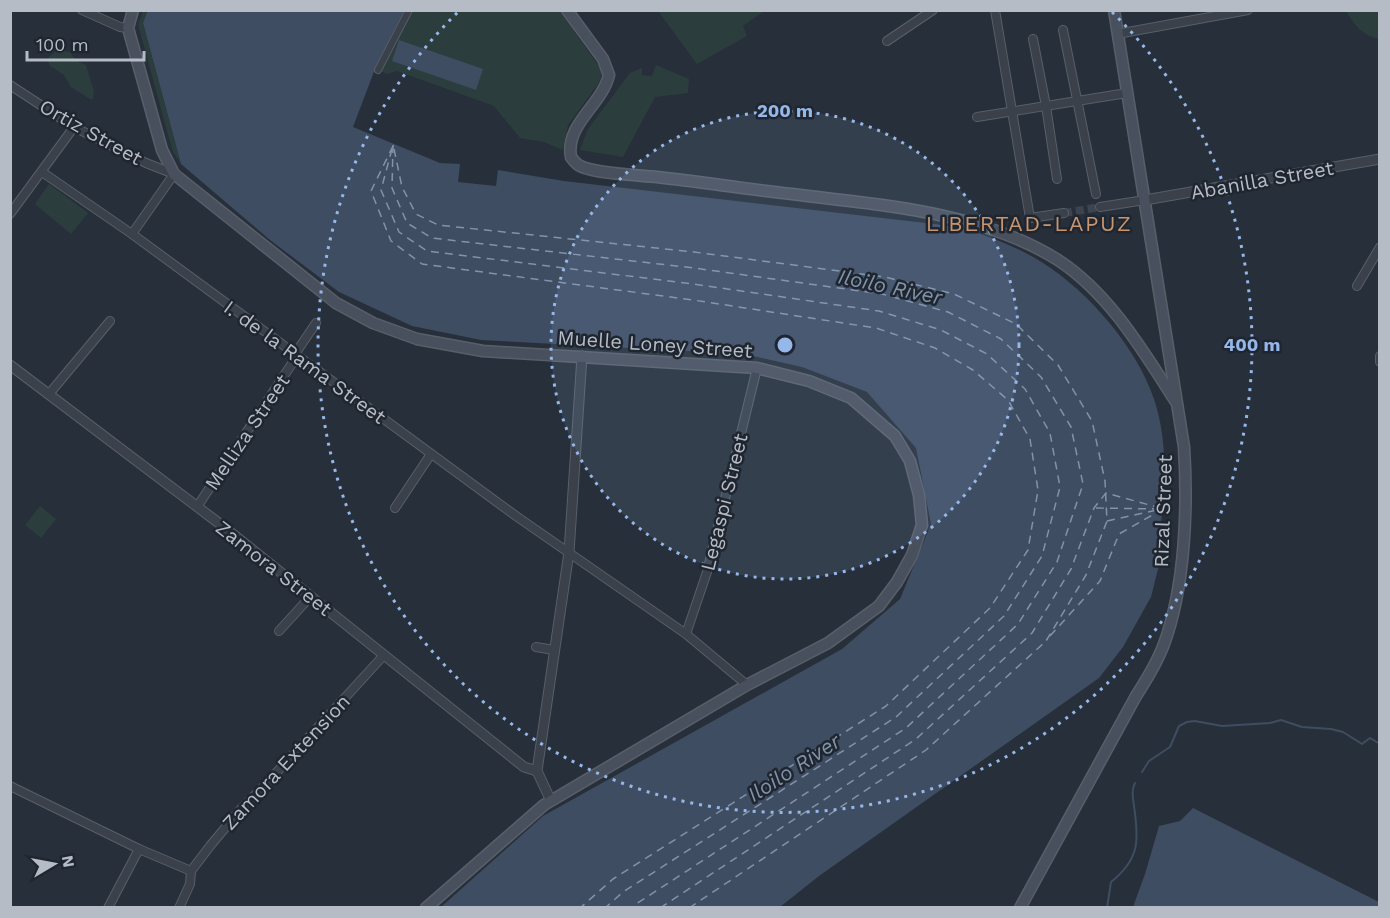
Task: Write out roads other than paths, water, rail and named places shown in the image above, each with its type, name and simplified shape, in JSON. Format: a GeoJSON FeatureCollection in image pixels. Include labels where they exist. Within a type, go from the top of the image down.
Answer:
{"type":"FeatureCollection","features":[{"type":"Feature","properties":{"kind":"main road"},"geometry":{"type":"LineString","coordinates":[[128,28],[133,10]]}},
{"type":"Feature","properties":{"kind":"main road"},"geometry":{"type":"LineString","coordinates":[[567,10],[603,59],[609,75],[604,90],[571,138],[571,157],[579,166],[600,171],[874,204],[960,220],[995,231],[1057,260],[1088,282],[1111,308],[1178,405]]}},
{"type":"Feature","properties":{"kind":"main road","name":"Rizal Street"},"geometry":{"type":"LineString","coordinates":[[1020,908],[1136,696],[1155,666],[1171,621],[1179,577],[1186,478],[1178,405],[1114,10]]}},
{"type":"Feature","properties":{"kind":"main road","name":"Muelle Loney Street"},"geometry":{"type":"LineString","coordinates":[[128,28],[162,150],[174,174],[336,303],[373,323],[417,339],[483,351],[757,368],[809,381],[851,398],[895,436],[910,462],[919,495],[922,525],[912,555],[897,582],[879,606],[828,643],[747,685],[551,801],[426,908]]}},
{"type":"Feature","properties":{"kind":"street"},"geometry":{"type":"LineString","coordinates":[[82,10],[120,27],[128,28]]}},
{"type":"Feature","properties":{"kind":"street"},"geometry":{"type":"LineString","coordinates":[[378,70],[409,10]]}},
{"type":"Feature","properties":{"kind":"street"},"geometry":{"type":"LineString","coordinates":[[887,41],[933,10]]}},
{"type":"Feature","properties":{"kind":"street"},"geometry":{"type":"LineString","coordinates":[[995,10],[1030,218],[1064,213]]}},
{"type":"Feature","properties":{"kind":"street"},"geometry":{"type":"LineString","coordinates":[[1118,34],[1248,10]]}},
{"type":"Feature","properties":{"kind":"street"},"geometry":{"type":"LineString","coordinates":[[1063,30],[1096,194]]}},
{"type":"Feature","properties":{"kind":"street"},"geometry":{"type":"LineString","coordinates":[[1032,39],[1046,106],[1057,179]]}},
{"type":"Feature","properties":{"kind":"street","name":"Ortiz Street"},"geometry":{"type":"LineString","coordinates":[[10,85],[74,127],[146,164],[174,174]]}},
{"type":"Feature","properties":{"kind":"street"},"geometry":{"type":"LineString","coordinates":[[978,117],[1127,93]]}},
{"type":"Feature","properties":{"kind":"street"},"geometry":{"type":"LineString","coordinates":[[10,214],[74,127]]}},
{"type":"Feature","properties":{"kind":"street","name":"Abanilla Street"},"geometry":{"type":"LineString","coordinates":[[1145,200],[1380,159]]}},
{"type":"Feature","properties":{"kind":"street","name":"I. de la Rama Street"},"geometry":{"type":"LineString","coordinates":[[42,172],[132,234],[568,552]]}},
{"type":"Feature","properties":{"kind":"street"},"geometry":{"type":"LineString","coordinates":[[132,234],[174,174]]}},
{"type":"Feature","properties":{"kind":"street"},"geometry":{"type":"LineString","coordinates":[[1100,207],[1145,200]]}},
{"type":"Feature","properties":{"kind":"street"},"geometry":{"type":"LineString","coordinates":[[1357,286],[1380,247]]}},
{"type":"Feature","properties":{"kind":"street"},"geometry":{"type":"LineString","coordinates":[[49,394],[110,321]]}},
{"type":"Feature","properties":{"kind":"street","name":"Melliza Street"},"geometry":{"type":"LineString","coordinates":[[197,507],[316,323]]}},
{"type":"Feature","properties":{"kind":"street"},"geometry":{"type":"LineString","coordinates":[[551,801],[537,771],[568,552],[582,356]]}},
{"type":"Feature","properties":{"kind":"street"},"geometry":{"type":"LineString","coordinates":[[1380,356],[1380,362]]}},
{"type":"Feature","properties":{"kind":"street","name":"Zamora Street"},"geometry":{"type":"LineString","coordinates":[[10,365],[197,507],[524,767],[537,771]]}},
{"type":"Feature","properties":{"kind":"street","name":"Legaspi Street"},"geometry":{"type":"LineString","coordinates":[[686,634],[707,572],[757,368]]}},
{"type":"Feature","properties":{"kind":"street"},"geometry":{"type":"LineString","coordinates":[[395,508],[431,454]]}},
{"type":"Feature","properties":{"kind":"street"},"geometry":{"type":"LineString","coordinates":[[568,552],[686,634],[747,685]]}},
{"type":"Feature","properties":{"kind":"street"},"geometry":{"type":"LineString","coordinates":[[279,631],[310,597]]}},
{"type":"Feature","properties":{"kind":"street"},"geometry":{"type":"LineString","coordinates":[[536,647],[554,650]]}},
{"type":"Feature","properties":{"kind":"street","name":"Zamora Extension"},"geometry":{"type":"LineString","coordinates":[[191,871],[240,810],[384,654]]}},
{"type":"Feature","properties":{"kind":"street"},"geometry":{"type":"LineString","coordinates":[[10,786],[139,849],[191,871],[189,884],[179,908]]}},
{"type":"Feature","properties":{"kind":"street"},"geometry":{"type":"LineString","coordinates":[[108,908],[139,849]]}},
{"type":"Feature","properties":{"kind":"water","name":"Iloilo River"},"geometry":{"type":"Polygon","coordinates":[[[148,10],[404,11],[375,69],[353,127],[440,163],[460,164],[458,182],[496,186],[498,170],[564,181],[960,227],[1003,242],[1043,263],[1094,305],[1124,341],[1146,380],[1159,417],[1164,455],[1164,493],[1157,549],[1162,553],[1151,597],[1123,647],[1099,678],[819,876],[780,907],[441,907],[543,816],[842,649],[900,599],[931,524],[916,448],[867,392],[802,367],[744,354],[481,340],[412,326],[339,292],[270,240],[181,164],[143,23],[148,10]]]}},
{"type":"Feature","properties":{"kind":"water"},"geometry":{"type":"Polygon","coordinates":[[[399,40],[483,69],[476,90],[392,61],[399,40]]]}},
{"type":"Feature","properties":{"kind":"water"},"geometry":{"type":"Polygon","coordinates":[[[1193,808],[1379,902],[1379,907],[1133,907],[1159,826],[1180,821],[1193,808]]]}},
{"type":"Feature","properties":{"kind":"waterway"},"geometry":{"type":"LineString","coordinates":[[1142,772],[1149,761],[1170,747],[1179,726],[1195,721],[1222,726],[1270,723],[1281,720],[1302,727],[1343,732],[1362,744],[1370,738],[1380,744]]}},
{"type":"Feature","properties":{"kind":"waterway"},"geometry":{"type":"LineString","coordinates":[[1107,908],[1111,882],[1128,865],[1135,848],[1137,839],[1133,795],[1135,783]]}},
{"type":"Feature","properties":{"kind":"tunnel"},"geometry":{"type":"LineString","coordinates":[[1064,213],[1100,207]]}},
{"type":"Feature","properties":{"kind":"district","name":"LIBERTAD-LAPUZ"},"geometry":{"type":"Point","coordinates":[1029,223]}}]}
